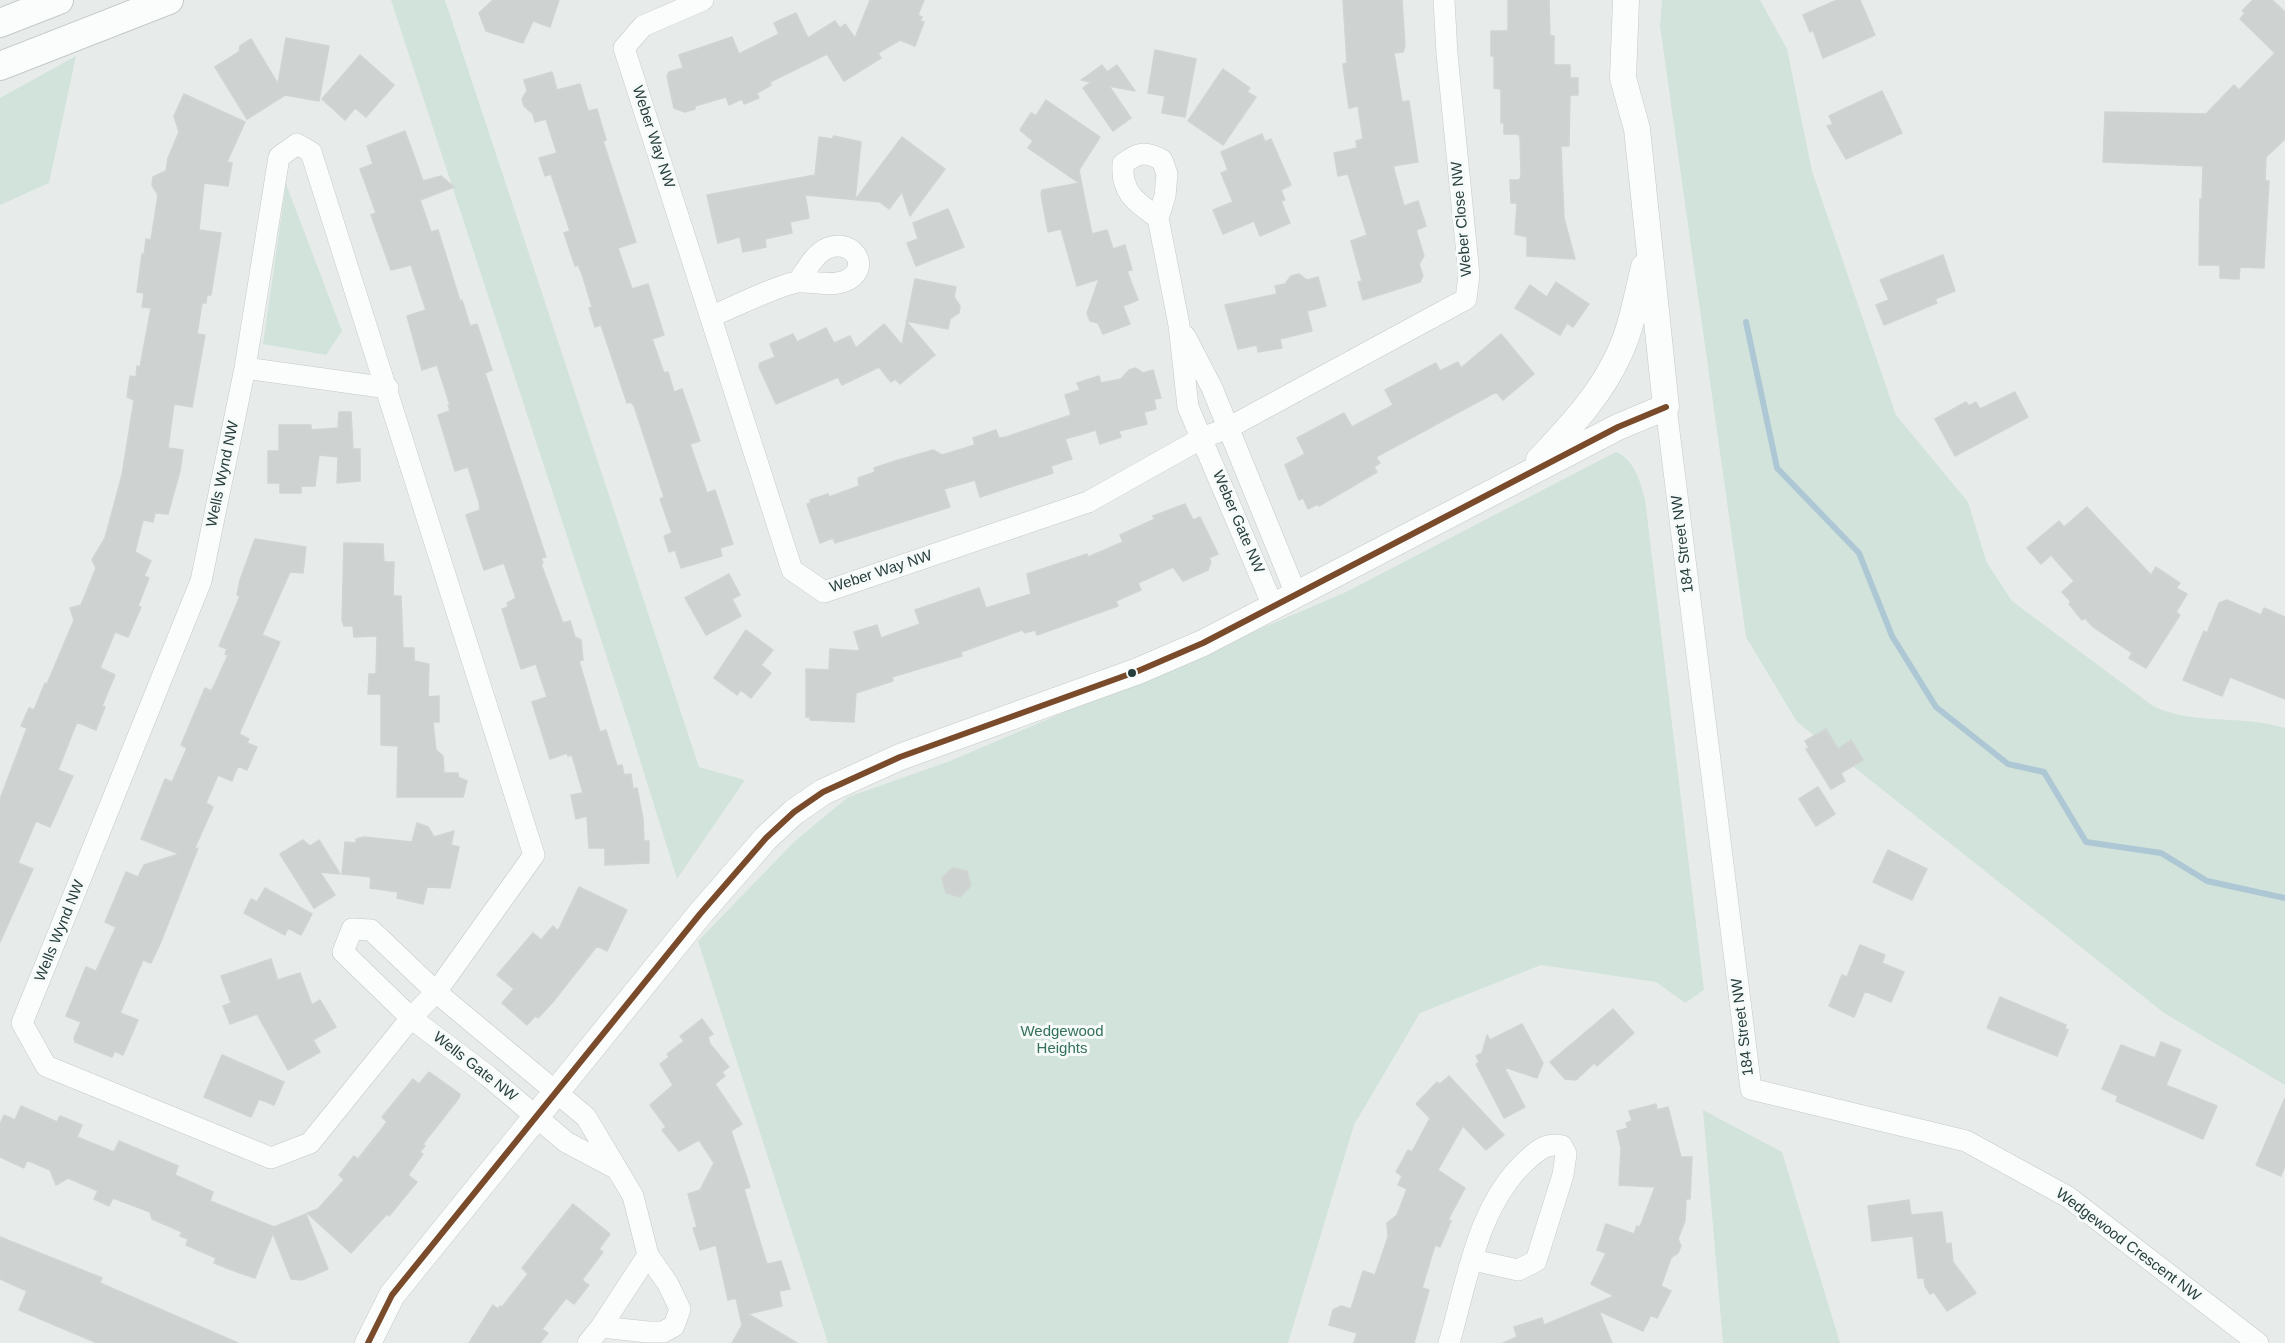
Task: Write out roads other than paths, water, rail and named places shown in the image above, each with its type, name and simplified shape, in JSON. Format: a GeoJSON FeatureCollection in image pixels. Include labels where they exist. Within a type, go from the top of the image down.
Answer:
{"type":"FeatureCollection","features":[{"type":"Feature","properties":{"kind":"main road"},"geometry":{"type":"LineString","coordinates":[[0,23],[59,0]]}},
{"type":"Feature","properties":{"kind":"main road"},"geometry":{"type":"LineString","coordinates":[[0,66],[169,0]]}},
{"type":"Feature","properties":{"kind":"street","name":"Weber Way NW"},"geometry":{"type":"LineString","coordinates":[[703,0],[643,26],[624,48],[792,570],[824,592],[1088,502],[1216,433]]}},
{"type":"Feature","properties":{"kind":"street","name":"Weber Close NW"},"geometry":{"type":"LineString","coordinates":[[1216,433],[1466,299],[1469,275],[1448,66],[1444,0]]}},
{"type":"Feature","properties":{"kind":"street","name":"184 Street NW"},"geometry":{"type":"LineString","coordinates":[[1626,0],[1623,78],[1637,129],[1648,252],[1666,407],[1751,1089]]}},
{"type":"Feature","properties":{"kind":"street","name":"Wells Wynd NW"},"geometry":{"type":"LineString","coordinates":[[297,144],[311,152],[388,388],[534,855],[436,992],[411,1018],[310,1143],[271,1158],[46,1066],[22,1023],[201,581],[245,368],[279,157],[297,144]]}},
{"type":"Feature","properties":{"kind":"street"},"geometry":{"type":"LineString","coordinates":[[1158,218],[1179,325],[1188,407],[1216,433]]}},
{"type":"Feature","properties":{"kind":"street"},"geometry":{"type":"LineString","coordinates":[[1526,474],[1587,408],[1611,369],[1628,332],[1648,252]]}},
{"type":"Feature","properties":{"kind":"street"},"geometry":{"type":"LineString","coordinates":[[712,316],[798,282]]}},
{"type":"Feature","properties":{"kind":"street"},"geometry":{"type":"LineString","coordinates":[[1179,325],[1212,388],[1216,433]]}},
{"type":"Feature","properties":{"kind":"street"},"geometry":{"type":"LineString","coordinates":[[245,368],[388,388]]}},
{"type":"Feature","properties":{"kind":"street"},"geometry":{"type":"LineString","coordinates":[[368,1343],[392,1295],[700,914],[766,838],[804,805],[823,792],[900,757],[1149,666],[1203,643],[1618,427],[1666,407]]}},
{"type":"Feature","properties":{"kind":"street","name":"Weber Gate NW"},"geometry":{"type":"LineString","coordinates":[[1216,433],[1296,594]]}},
{"type":"Feature","properties":{"kind":"street","name":"Weber Gate NW"},"geometry":{"type":"LineString","coordinates":[[1216,433],[1273,606]]}},
{"type":"Feature","properties":{"kind":"street"},"geometry":{"type":"LineString","coordinates":[[411,1018],[343,952],[352,929],[371,930],[436,992]]}},
{"type":"Feature","properties":{"kind":"street","name":"Wells Gate NW"},"geometry":{"type":"LineString","coordinates":[[436,992],[586,1117],[633,1196],[648,1255],[680,1309],[674,1326],[663,1332],[595,1335]]}},
{"type":"Feature","properties":{"kind":"street","name":"Wells Gate NW"},"geometry":{"type":"LineString","coordinates":[[411,1018],[566,1142],[617,1168]]}},
{"type":"Feature","properties":{"kind":"street","name":"Wedgewood Crescent NW"},"geometry":{"type":"LineString","coordinates":[[1751,1089],[1966,1141],[2068,1197],[2258,1343]]}},
{"type":"Feature","properties":{"kind":"street"},"geometry":{"type":"LineString","coordinates":[[1449,1343],[1473,1260],[1483,1227],[1505,1184],[1516,1170],[1545,1146],[1562,1146],[1566,1154],[1563,1175],[1536,1261],[1518,1270],[1473,1260]]}},
{"type":"Feature","properties":{"kind":"street"},"geometry":{"type":"LineString","coordinates":[[595,1335],[648,1255]]}},
{"type":"Feature","properties":{"kind":"waterway"},"geometry":{"type":"LineString","coordinates":[[1746,322],[1777,468],[1859,553],[1892,636],[1936,707],[2008,764],[2044,772],[2086,842],[2161,853],[2207,881],[2285,898]]}},
{"type":"Feature","properties":{"kind":"park label","name":"Wedgewood Heights"},"geometry":{"type":"Point","coordinates":[1062,1040]}}]}
